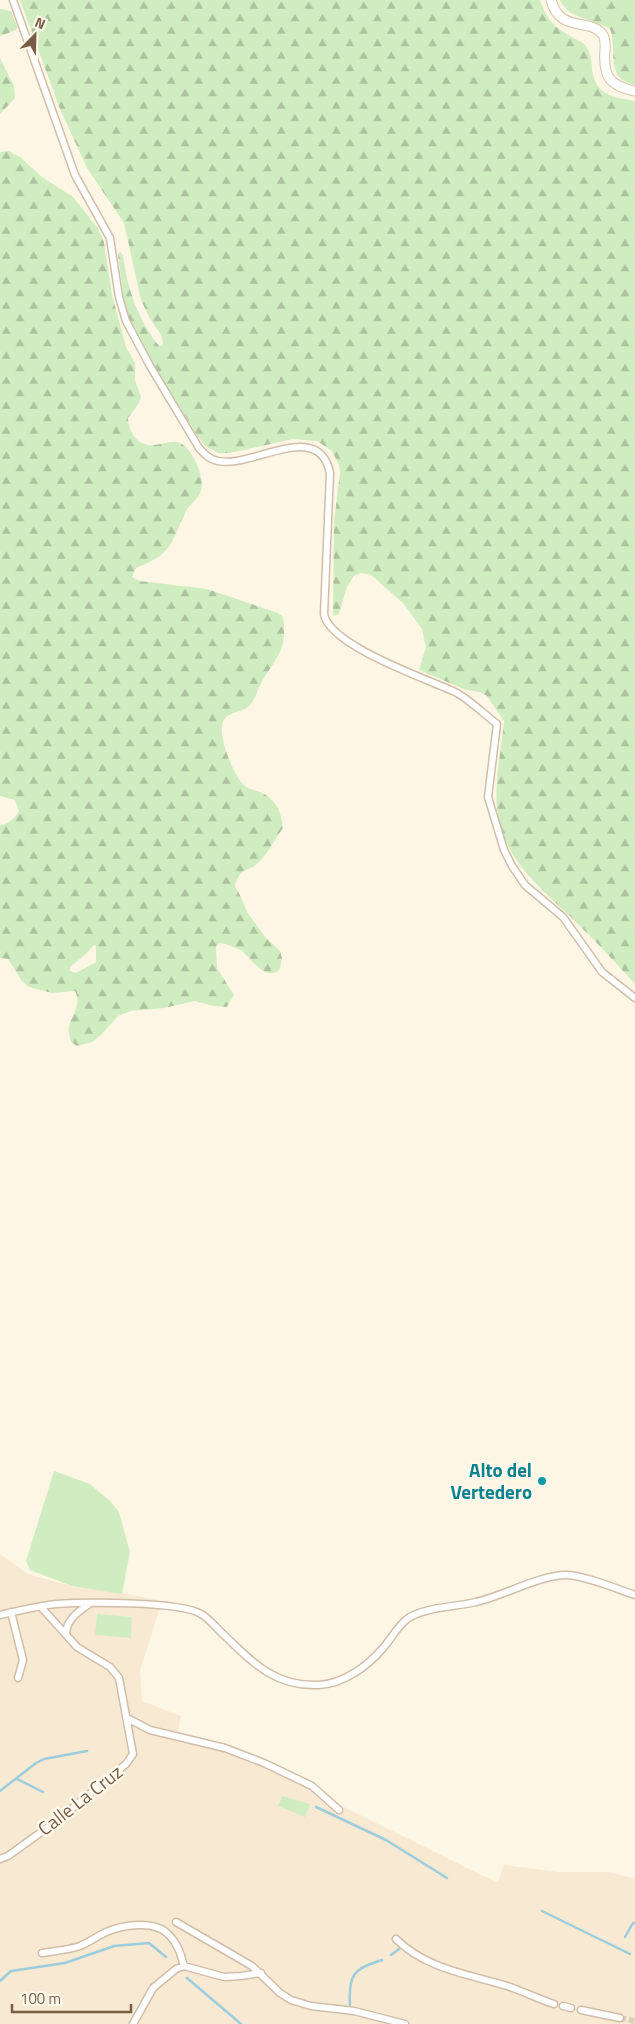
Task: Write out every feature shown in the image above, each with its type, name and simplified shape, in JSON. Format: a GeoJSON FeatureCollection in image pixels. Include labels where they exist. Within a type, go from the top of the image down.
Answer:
{"type":"FeatureCollection","features":[{"type":"Feature","properties":{"kind":"main road"},"geometry":{"type":"LineString","coordinates":[[551,0],[553,8],[561,18],[568,22],[593,28],[602,34],[605,39],[604,64],[606,75],[618,86],[635,91]]}},
{"type":"Feature","properties":{"kind":"street"},"geometry":{"type":"LineString","coordinates":[[13,0],[74,175],[110,238],[119,297],[126,321],[150,366],[199,448],[212,459],[227,462],[302,447],[316,449],[326,459],[330,473],[324,614],[328,626],[343,638],[397,668],[463,697],[497,724],[488,797],[493,819],[508,858],[526,885],[563,917],[602,972],[635,998]]}},
{"type":"Feature","properties":{"kind":"street"},"geometry":{"type":"LineString","coordinates":[[0,1615],[57,1604],[174,1606],[195,1611],[205,1616],[252,1663],[271,1676],[296,1684],[319,1685],[334,1684],[350,1675],[377,1655],[408,1619],[422,1613],[475,1603],[530,1584],[564,1575],[577,1577],[635,1595]]}},
{"type":"Feature","properties":{"kind":"street"},"geometry":{"type":"LineString","coordinates":[[66,1633],[68,1623],[90,1604]]}},
{"type":"Feature","properties":{"kind":"street","name":"Calle La Cruz"},"geometry":{"type":"LineString","coordinates":[[0,1859],[8,1856],[58,1820],[126,1764],[133,1754],[121,1685],[114,1671],[77,1647],[41,1606]]}},
{"type":"Feature","properties":{"kind":"street"},"geometry":{"type":"LineString","coordinates":[[11,1612],[23,1660],[18,1678]]}},
{"type":"Feature","properties":{"kind":"street"},"geometry":{"type":"LineString","coordinates":[[127,1718],[150,1730],[225,1748],[264,1762],[312,1786],[339,1810]]}},
{"type":"Feature","properties":{"kind":"street"},"geometry":{"type":"LineString","coordinates":[[176,1922],[218,1945],[261,1973],[280,1993],[300,2004],[354,2011],[405,2024]]}},
{"type":"Feature","properties":{"kind":"street"},"geometry":{"type":"LineString","coordinates":[[42,1953],[75,1948],[103,1933],[121,1926],[135,1924],[145,1925],[168,1933],[179,1950],[184,1966]]}},
{"type":"Feature","properties":{"kind":"street"},"geometry":{"type":"LineString","coordinates":[[396,1939],[408,1950],[427,1962],[514,1988],[554,2004]]}},
{"type":"Feature","properties":{"kind":"street"},"geometry":{"type":"LineString","coordinates":[[133,2024],[153,1988],[173,1970],[184,1966],[224,1977],[261,1973]]}},
{"type":"Feature","properties":{"kind":"street"},"geometry":{"type":"LineString","coordinates":[[563,2006],[571,2008]]}},
{"type":"Feature","properties":{"kind":"street"},"geometry":{"type":"LineString","coordinates":[[581,2010],[620,2018]]}},
{"type":"Feature","properties":{"kind":"shaded area"},"geometry":{"type":"Polygon","coordinates":[[[0,1554],[28,1574],[71,1586],[162,1601],[140,1671],[142,1701],[181,1716],[178,1733],[213,1741],[277,1765],[306,1780],[340,1805],[498,1882],[504,1865],[558,1872],[610,1872],[635,1879],[635,2024],[0,2024],[0,1554]]]}},
{"type":"Feature","properties":{"kind":"green space"},"geometry":{"type":"Polygon","coordinates":[[[20,0],[540,0],[545,13],[560,30],[582,42],[587,47],[593,76],[600,89],[612,96],[635,101],[635,984],[532,879],[512,853],[504,838],[499,822],[496,797],[504,721],[487,696],[480,692],[466,690],[419,670],[426,647],[422,629],[403,603],[371,575],[361,573],[354,576],[347,587],[339,614],[334,616],[334,522],[340,473],[339,465],[332,451],[317,441],[293,439],[230,453],[218,453],[205,446],[198,437],[154,366],[131,324],[124,301],[118,254],[120,252],[123,255],[127,279],[139,314],[159,346],[162,346],[161,335],[141,300],[124,223],[87,168],[60,109],[20,0]]]}},
{"type":"Feature","properties":{"kind":"green space"},"geometry":{"type":"Polygon","coordinates":[[[560,0],[635,0],[635,85],[625,82],[619,77],[614,63],[610,29],[575,15],[560,0]]]}},
{"type":"Feature","properties":{"kind":"green space"},"geometry":{"type":"Polygon","coordinates":[[[0,9],[11,11],[18,28],[0,36],[0,9]]]}},
{"type":"Feature","properties":{"kind":"green space"},"geometry":{"type":"Polygon","coordinates":[[[0,58],[14,86],[15,98],[0,114],[0,58]]]}},
{"type":"Feature","properties":{"kind":"green space"},"geometry":{"type":"Polygon","coordinates":[[[9,151],[20,157],[42,177],[73,197],[97,227],[104,242],[112,295],[126,347],[135,363],[135,380],[141,397],[128,418],[132,433],[143,444],[154,445],[178,442],[182,444],[189,451],[199,468],[202,482],[200,493],[186,511],[173,540],[158,557],[136,568],[132,577],[140,581],[207,589],[278,613],[283,617],[284,638],[280,653],[261,683],[256,696],[248,707],[229,715],[223,721],[222,726],[225,749],[236,775],[245,786],[270,798],[277,806],[281,816],[283,828],[259,862],[242,872],[235,886],[247,912],[266,938],[280,951],[282,958],[280,969],[275,973],[265,972],[242,951],[219,943],[216,947],[217,968],[234,995],[227,1007],[195,1001],[164,1008],[131,1011],[118,1016],[92,1042],[77,1046],[71,1042],[69,1030],[77,1005],[75,991],[52,993],[29,987],[22,981],[8,959],[0,958],[0,825],[11,820],[19,811],[15,800],[0,796],[0,152],[9,151]],[[94,945],[70,967],[70,971],[76,973],[96,962],[96,946],[94,945]]]}},
{"type":"Feature","properties":{"kind":"green space"},"geometry":{"type":"Polygon","coordinates":[[[54,1471],[90,1484],[111,1502],[119,1512],[130,1552],[122,1594],[72,1586],[30,1570],[26,1561],[54,1471]]]}},
{"type":"Feature","properties":{"kind":"green space"},"geometry":{"type":"Polygon","coordinates":[[[97,1614],[132,1617],[131,1638],[95,1635],[97,1614]]]}},
{"type":"Feature","properties":{"kind":"green space"},"geometry":{"type":"Polygon","coordinates":[[[282,1796],[310,1804],[305,1817],[278,1806],[282,1796]]]}},
{"type":"Feature","properties":{"kind":"waterway"},"geometry":{"type":"LineString","coordinates":[[0,1791],[44,1759],[87,1751]]}},
{"type":"Feature","properties":{"kind":"waterway"},"geometry":{"type":"LineString","coordinates":[[17,1779],[43,1792]]}},
{"type":"Feature","properties":{"kind":"waterway"},"geometry":{"type":"LineString","coordinates":[[316,1807],[386,1840],[447,1878]]}},
{"type":"Feature","properties":{"kind":"waterway"},"geometry":{"type":"LineString","coordinates":[[542,1911],[630,1954]]}},
{"type":"Feature","properties":{"kind":"waterway"},"geometry":{"type":"LineString","coordinates":[[625,1937],[633,1923],[635,1923]]}},
{"type":"Feature","properties":{"kind":"waterway"},"geometry":{"type":"LineString","coordinates":[[0,1981],[11,1971],[65,1963],[114,1946],[149,1943],[166,1957]]}},
{"type":"Feature","properties":{"kind":"waterway"},"geometry":{"type":"LineString","coordinates":[[391,1955],[399,1949]]}},
{"type":"Feature","properties":{"kind":"waterway"},"geometry":{"type":"LineString","coordinates":[[350,2005],[350,1986],[355,1974],[365,1966],[382,1960]]}},
{"type":"Feature","properties":{"kind":"waterway"},"geometry":{"type":"LineString","coordinates":[[187,1978],[241,2024]]}},
{"type":"Feature","properties":{"kind":"tunnel"},"geometry":{"type":"LineString","coordinates":[[620,2018],[635,2021]]}},
{"type":"Feature","properties":{"kind":"place","name":"Alto del Vertedero"},"geometry":{"type":"Point","coordinates":[542,1481]}}]}
